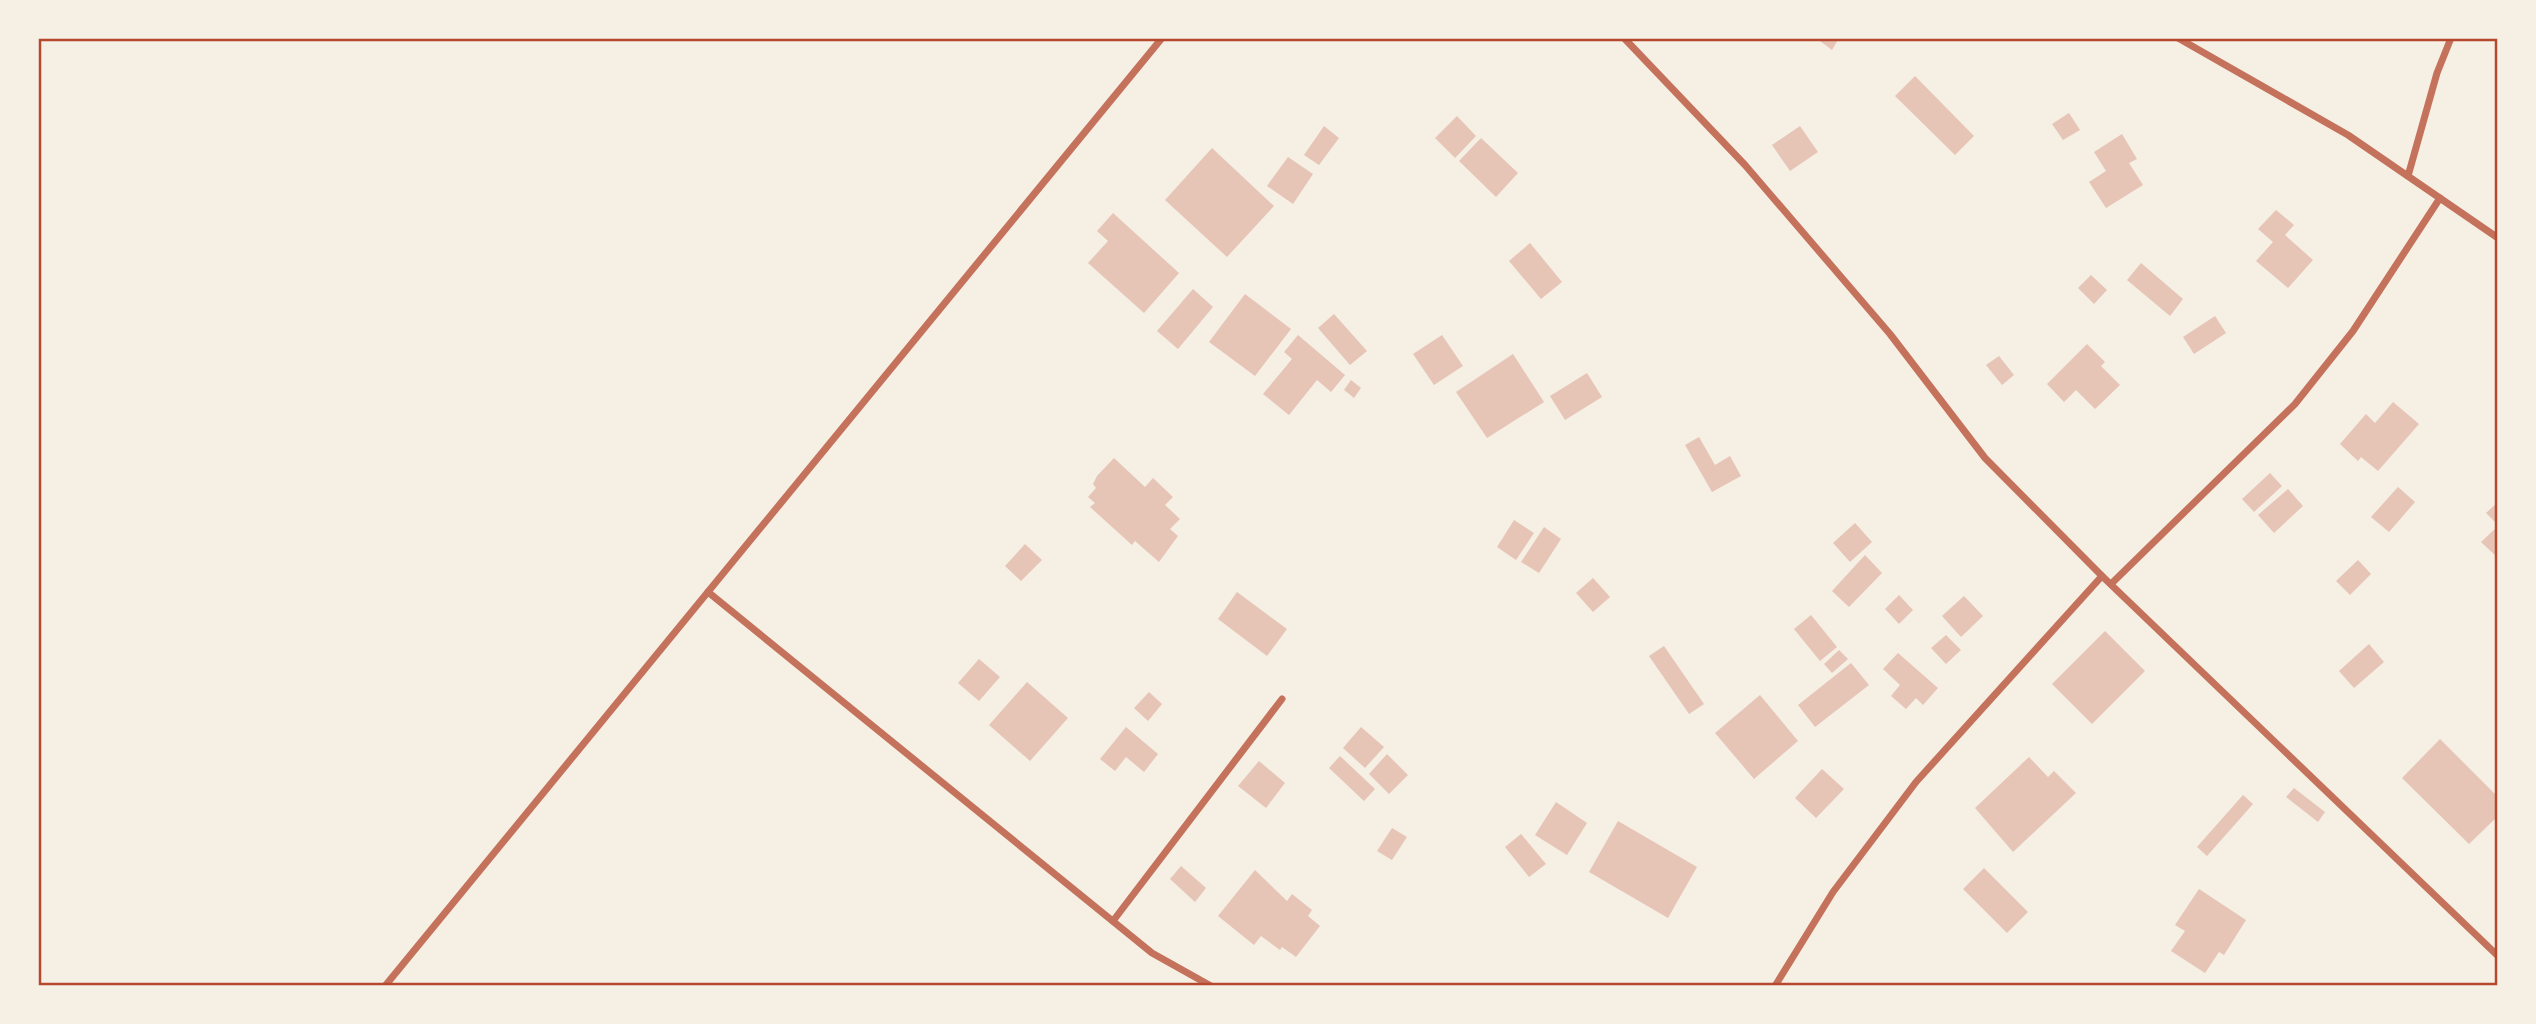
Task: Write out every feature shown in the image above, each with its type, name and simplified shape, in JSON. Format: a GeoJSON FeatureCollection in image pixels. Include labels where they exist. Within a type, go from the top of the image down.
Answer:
{"type":"FeatureCollection","features":[{"type":"Feature","properties":{"kind":"street"},"geometry":{"type":"LineString","coordinates":[[385,985],[1162,38]]}},
{"type":"Feature","properties":{"kind":"street"},"geometry":{"type":"LineString","coordinates":[[1624,38],[1754,176],[1890,334],[1985,458],[2102,576],[2497,956]]}},
{"type":"Feature","properties":{"kind":"street"},"geometry":{"type":"LineString","coordinates":[[2178,38],[2348,135],[2497,238]]}},
{"type":"Feature","properties":{"kind":"street"},"geometry":{"type":"LineString","coordinates":[[2408,176],[2437,73],[2451,38]]}},
{"type":"Feature","properties":{"kind":"street"},"geometry":{"type":"LineString","coordinates":[[2111,584],[2295,404],[2353,331],[2440,198]]}},
{"type":"Feature","properties":{"kind":"street"},"geometry":{"type":"LineString","coordinates":[[1775,985],[1833,892],[1916,782],[2102,576]]}},
{"type":"Feature","properties":{"kind":"street"},"geometry":{"type":"LineString","coordinates":[[708,592],[1152,953],[1211,985]]}},
{"type":"Feature","properties":{"kind":"street"},"geometry":{"type":"LineString","coordinates":[[1113,921],[1282,699]]}},
{"type":"Feature","properties":{"kind":"building"},"geometry":{"type":"Polygon","coordinates":[[[1816,38],[1839,38],[1832,50],[1816,38]]]}},
{"type":"Feature","properties":{"kind":"building"},"geometry":{"type":"Polygon","coordinates":[[[1915,76],[1974,136],[1955,155],[1895,96],[1915,76]]]}},
{"type":"Feature","properties":{"kind":"building"},"geometry":{"type":"Polygon","coordinates":[[[2069,113],[2080,130],[2063,140],[2052,124],[2069,113]]]}},
{"type":"Feature","properties":{"kind":"building"},"geometry":{"type":"Polygon","coordinates":[[[1457,116],[1476,136],[1455,158],[1435,138],[1457,116]]]}},
{"type":"Feature","properties":{"kind":"building"},"geometry":{"type":"Polygon","coordinates":[[[1324,126],[1339,138],[1319,165],[1304,155],[1324,126]]]}},
{"type":"Feature","properties":{"kind":"building"},"geometry":{"type":"Polygon","coordinates":[[[1800,126],[1818,152],[1790,171],[1772,145],[1800,126]]]}},
{"type":"Feature","properties":{"kind":"building"},"geometry":{"type":"Polygon","coordinates":[[[2122,134],[2137,159],[2129,163],[2143,185],[2106,208],[2089,182],[2106,171],[2094,152],[2122,134]]]}},
{"type":"Feature","properties":{"kind":"building"},"geometry":{"type":"Polygon","coordinates":[[[1481,138],[1518,173],[1496,197],[1459,161],[1481,138]]]}},
{"type":"Feature","properties":{"kind":"building"},"geometry":{"type":"Polygon","coordinates":[[[1212,148],[1274,206],[1227,257],[1165,200],[1212,148]]]}},
{"type":"Feature","properties":{"kind":"building"},"geometry":{"type":"Polygon","coordinates":[[[1288,157],[1313,174],[1293,204],[1267,186],[1288,157]]]}},
{"type":"Feature","properties":{"kind":"building"},"geometry":{"type":"Polygon","coordinates":[[[2276,210],[2294,225],[2285,235],[2313,260],[2288,288],[2256,261],[2273,242],[2258,229],[2276,210]]]}},
{"type":"Feature","properties":{"kind":"building"},"geometry":{"type":"Polygon","coordinates":[[[1113,213],[1179,273],[1144,313],[1088,263],[1108,241],[1097,231],[1113,213]]]}},
{"type":"Feature","properties":{"kind":"building"},"geometry":{"type":"Polygon","coordinates":[[[1530,243],[1562,282],[1541,299],[1509,261],[1530,243]]]}},
{"type":"Feature","properties":{"kind":"building"},"geometry":{"type":"Polygon","coordinates":[[[2141,263],[2183,299],[2170,316],[2127,280],[2141,263]]]}},
{"type":"Feature","properties":{"kind":"building"},"geometry":{"type":"Polygon","coordinates":[[[2091,275],[2107,290],[2094,304],[2078,288],[2091,275]]]}},
{"type":"Feature","properties":{"kind":"building"},"geometry":{"type":"Polygon","coordinates":[[[1193,289],[1213,307],[1178,349],[1157,331],[1193,289]]]}},
{"type":"Feature","properties":{"kind":"building"},"geometry":{"type":"Polygon","coordinates":[[[1245,294],[1291,329],[1255,376],[1209,342],[1245,294]]]}},
{"type":"Feature","properties":{"kind":"building"},"geometry":{"type":"Polygon","coordinates":[[[1334,314],[1367,351],[1350,365],[1318,328],[1334,314]]]}},
{"type":"Feature","properties":{"kind":"building"},"geometry":{"type":"Polygon","coordinates":[[[2215,316],[2226,333],[2194,354],[2183,337],[2215,316]]]}},
{"type":"Feature","properties":{"kind":"building"},"geometry":{"type":"Polygon","coordinates":[[[1298,335],[1345,375],[1331,392],[1317,380],[1289,415],[1263,394],[1292,359],[1284,352],[1298,335]]]}},
{"type":"Feature","properties":{"kind":"building"},"geometry":{"type":"Polygon","coordinates":[[[1442,335],[1463,366],[1434,385],[1413,354],[1442,335]]]}},
{"type":"Feature","properties":{"kind":"building"},"geometry":{"type":"Polygon","coordinates":[[[2087,344],[2105,362],[2101,366],[2120,385],[2095,409],[2076,390],[2064,402],[2047,384],[2087,344]]]}},
{"type":"Feature","properties":{"kind":"building"},"geometry":{"type":"Polygon","coordinates":[[[1513,354],[1544,402],[1487,438],[1456,392],[1513,354]]]}},
{"type":"Feature","properties":{"kind":"building"},"geometry":{"type":"Polygon","coordinates":[[[1999,356],[2014,375],[2002,385],[1986,365],[1999,356]]]}},
{"type":"Feature","properties":{"kind":"building"},"geometry":{"type":"Polygon","coordinates":[[[1587,373],[1602,397],[1565,420],[1550,396],[1587,373]]]}},
{"type":"Feature","properties":{"kind":"building"},"geometry":{"type":"Polygon","coordinates":[[[1351,380],[1361,388],[1354,398],[1344,390],[1351,380]]]}},
{"type":"Feature","properties":{"kind":"building"},"geometry":{"type":"Polygon","coordinates":[[[2393,402],[2419,424],[2378,471],[2361,457],[2358,461],[2340,444],[2366,414],[2375,423],[2393,402]]]}},
{"type":"Feature","properties":{"kind":"building"},"geometry":{"type":"Polygon","coordinates":[[[1699,437],[1715,465],[1730,456],[1741,476],[1712,492],[1685,445],[1699,437]]]}},
{"type":"Feature","properties":{"kind":"building"},"geometry":{"type":"Polygon","coordinates":[[[1114,458],[1145,487],[1153,478],[1173,497],[1165,505],[1180,519],[1170,529],[1178,536],[1159,562],[1135,541],[1132,545],[1090,507],[1095,503],[1088,497],[1096,488],[1093,484],[1114,458]]]}},
{"type":"Feature","properties":{"kind":"building"},"geometry":{"type":"Polygon","coordinates":[[[2270,473],[2282,486],[2254,512],[2242,499],[2270,473]]]}},
{"type":"Feature","properties":{"kind":"building"},"geometry":{"type":"Polygon","coordinates":[[[2398,487],[2415,502],[2389,532],[2371,517],[2398,487]]]}},
{"type":"Feature","properties":{"kind":"building"},"geometry":{"type":"Polygon","coordinates":[[[2288,489],[2303,506],[2274,533],[2258,515],[2288,489]]]}},
{"type":"Feature","properties":{"kind":"building"},"geometry":{"type":"Polygon","coordinates":[[[2498,502],[2498,525],[2486,513],[2498,502]]]}},
{"type":"Feature","properties":{"kind":"building"},"geometry":{"type":"Polygon","coordinates":[[[1514,520],[1534,533],[1516,560],[1497,547],[1514,520]]]}},
{"type":"Feature","properties":{"kind":"building"},"geometry":{"type":"Polygon","coordinates":[[[1855,523],[1872,542],[1850,562],[1833,543],[1855,523]]]}},
{"type":"Feature","properties":{"kind":"building"},"geometry":{"type":"Polygon","coordinates":[[[2498,526],[2498,558],[2481,542],[2498,526]]]}},
{"type":"Feature","properties":{"kind":"building"},"geometry":{"type":"Polygon","coordinates":[[[1544,527],[1561,539],[1539,573],[1521,562],[1544,527]]]}},
{"type":"Feature","properties":{"kind":"building"},"geometry":{"type":"Polygon","coordinates":[[[1025,544],[1042,560],[1021,581],[1005,566],[1025,544]]]}},
{"type":"Feature","properties":{"kind":"building"},"geometry":{"type":"Polygon","coordinates":[[[1865,555],[1882,573],[1849,607],[1832,591],[1865,555]]]}},
{"type":"Feature","properties":{"kind":"building"},"geometry":{"type":"Polygon","coordinates":[[[2358,560],[2371,574],[2350,595],[2336,581],[2358,560]]]}},
{"type":"Feature","properties":{"kind":"building"},"geometry":{"type":"Polygon","coordinates":[[[1593,578],[1610,597],[1593,612],[1576,593],[1593,578]]]}},
{"type":"Feature","properties":{"kind":"building"},"geometry":{"type":"Polygon","coordinates":[[[1237,592],[1287,629],[1267,656],[1218,619],[1237,592]]]}},
{"type":"Feature","properties":{"kind":"building"},"geometry":{"type":"Polygon","coordinates":[[[1899,595],[1913,610],[1899,624],[1885,609],[1899,595]]]}},
{"type":"Feature","properties":{"kind":"building"},"geometry":{"type":"Polygon","coordinates":[[[1964,596],[1983,616],[1961,637],[1942,616],[1964,596]]]}},
{"type":"Feature","properties":{"kind":"building"},"geometry":{"type":"Polygon","coordinates":[[[1811,615],[1837,647],[1820,661],[1794,629],[1811,615]]]}},
{"type":"Feature","properties":{"kind":"building"},"geometry":{"type":"Polygon","coordinates":[[[2105,631],[2145,671],[2092,724],[2052,684],[2105,631]]]}},
{"type":"Feature","properties":{"kind":"building"},"geometry":{"type":"Polygon","coordinates":[[[1946,635],[1961,650],[1946,664],[1931,648],[1946,635]]]}},
{"type":"Feature","properties":{"kind":"building"},"geometry":{"type":"Polygon","coordinates":[[[2369,644],[2384,662],[2354,688],[2339,671],[2369,644]]]}},
{"type":"Feature","properties":{"kind":"building"},"geometry":{"type":"Polygon","coordinates":[[[1664,646],[1704,704],[1689,714],[1649,656],[1664,646]]]}},
{"type":"Feature","properties":{"kind":"building"},"geometry":{"type":"Polygon","coordinates":[[[1839,650],[1848,659],[1832,673],[1824,664],[1839,650]]]}},
{"type":"Feature","properties":{"kind":"building"},"geometry":{"type":"Polygon","coordinates":[[[1898,653],[1938,688],[1923,705],[1916,698],[1906,709],[1891,696],[1900,685],[1883,669],[1898,653]]]}},
{"type":"Feature","properties":{"kind":"building"},"geometry":{"type":"Polygon","coordinates":[[[979,659],[1000,677],[979,701],[958,683],[979,659]]]}},
{"type":"Feature","properties":{"kind":"building"},"geometry":{"type":"Polygon","coordinates":[[[1851,663],[1869,685],[1815,727],[1798,705],[1851,663]]]}},
{"type":"Feature","properties":{"kind":"building"},"geometry":{"type":"Polygon","coordinates":[[[1027,682],[1068,718],[1030,761],[989,725],[1027,682]]]}},
{"type":"Feature","properties":{"kind":"building"},"geometry":{"type":"Polygon","coordinates":[[[1149,692],[1162,704],[1148,721],[1134,708],[1149,692]]]}},
{"type":"Feature","properties":{"kind":"building"},"geometry":{"type":"Polygon","coordinates":[[[1760,695],[1798,741],[1754,779],[1715,733],[1760,695]]]}},
{"type":"Feature","properties":{"kind":"building"},"geometry":{"type":"Polygon","coordinates":[[[1126,727],[1158,754],[1144,772],[1126,757],[1115,771],[1100,759],[1126,727]]]}},
{"type":"Feature","properties":{"kind":"building"},"geometry":{"type":"Polygon","coordinates":[[[1361,727],[1384,747],[1365,768],[1343,748],[1361,727]]]}},
{"type":"Feature","properties":{"kind":"building"},"geometry":{"type":"Polygon","coordinates":[[[2440,739],[2498,797],[2498,816],[2469,844],[2402,778],[2440,739]]]}},
{"type":"Feature","properties":{"kind":"building"},"geometry":{"type":"Polygon","coordinates":[[[1387,754],[1408,775],[1389,794],[1369,774],[1387,754]]]}},
{"type":"Feature","properties":{"kind":"building"},"geometry":{"type":"Polygon","coordinates":[[[1340,756],[1375,789],[1364,801],[1329,768],[1340,756]]]}},
{"type":"Feature","properties":{"kind":"building"},"geometry":{"type":"Polygon","coordinates":[[[2029,757],[2048,777],[2054,771],[2076,793],[2013,852],[1975,808],[2029,757]]]}},
{"type":"Feature","properties":{"kind":"building"},"geometry":{"type":"Polygon","coordinates":[[[1259,761],[1285,783],[1266,808],[1238,786],[1259,761]]]}},
{"type":"Feature","properties":{"kind":"building"},"geometry":{"type":"Polygon","coordinates":[[[1822,769],[1844,789],[1816,818],[1795,798],[1822,769]]]}},
{"type":"Feature","properties":{"kind":"building"},"geometry":{"type":"Polygon","coordinates":[[[2294,788],[2325,812],[2318,822],[2286,797],[2294,788]]]}},
{"type":"Feature","properties":{"kind":"building"},"geometry":{"type":"Polygon","coordinates":[[[2243,795],[2253,804],[2207,856],[2197,847],[2243,795]]]}},
{"type":"Feature","properties":{"kind":"building"},"geometry":{"type":"Polygon","coordinates":[[[1556,802],[1587,823],[1567,855],[1535,835],[1556,802]]]}},
{"type":"Feature","properties":{"kind":"building"},"geometry":{"type":"Polygon","coordinates":[[[1618,821],[1697,867],[1668,918],[1589,872],[1618,821]]]}},
{"type":"Feature","properties":{"kind":"building"},"geometry":{"type":"Polygon","coordinates":[[[1392,828],[1407,837],[1392,860],[1377,851],[1392,828]]]}},
{"type":"Feature","properties":{"kind":"building"},"geometry":{"type":"Polygon","coordinates":[[[1521,834],[1546,864],[1529,877],[1505,847],[1521,834]]]}},
{"type":"Feature","properties":{"kind":"building"},"geometry":{"type":"Polygon","coordinates":[[[1181,866],[1206,888],[1195,902],[1170,879],[1181,866]]]}},
{"type":"Feature","properties":{"kind":"building"},"geometry":{"type":"Polygon","coordinates":[[[1984,868],[2028,912],[2007,933],[1963,889],[1984,868]]]}},
{"type":"Feature","properties":{"kind":"building"},"geometry":{"type":"Polygon","coordinates":[[[1255,870],[1287,901],[1292,894],[1312,910],[1308,916],[1320,926],[1296,957],[1282,947],[1280,950],[1261,936],[1254,945],[1218,916],[1255,870]]]}},
{"type":"Feature","properties":{"kind":"building"},"geometry":{"type":"Polygon","coordinates":[[[2199,889],[2246,920],[2224,955],[2219,952],[2205,973],[2171,951],[2185,931],[2175,925],[2199,889]]]}}]}
